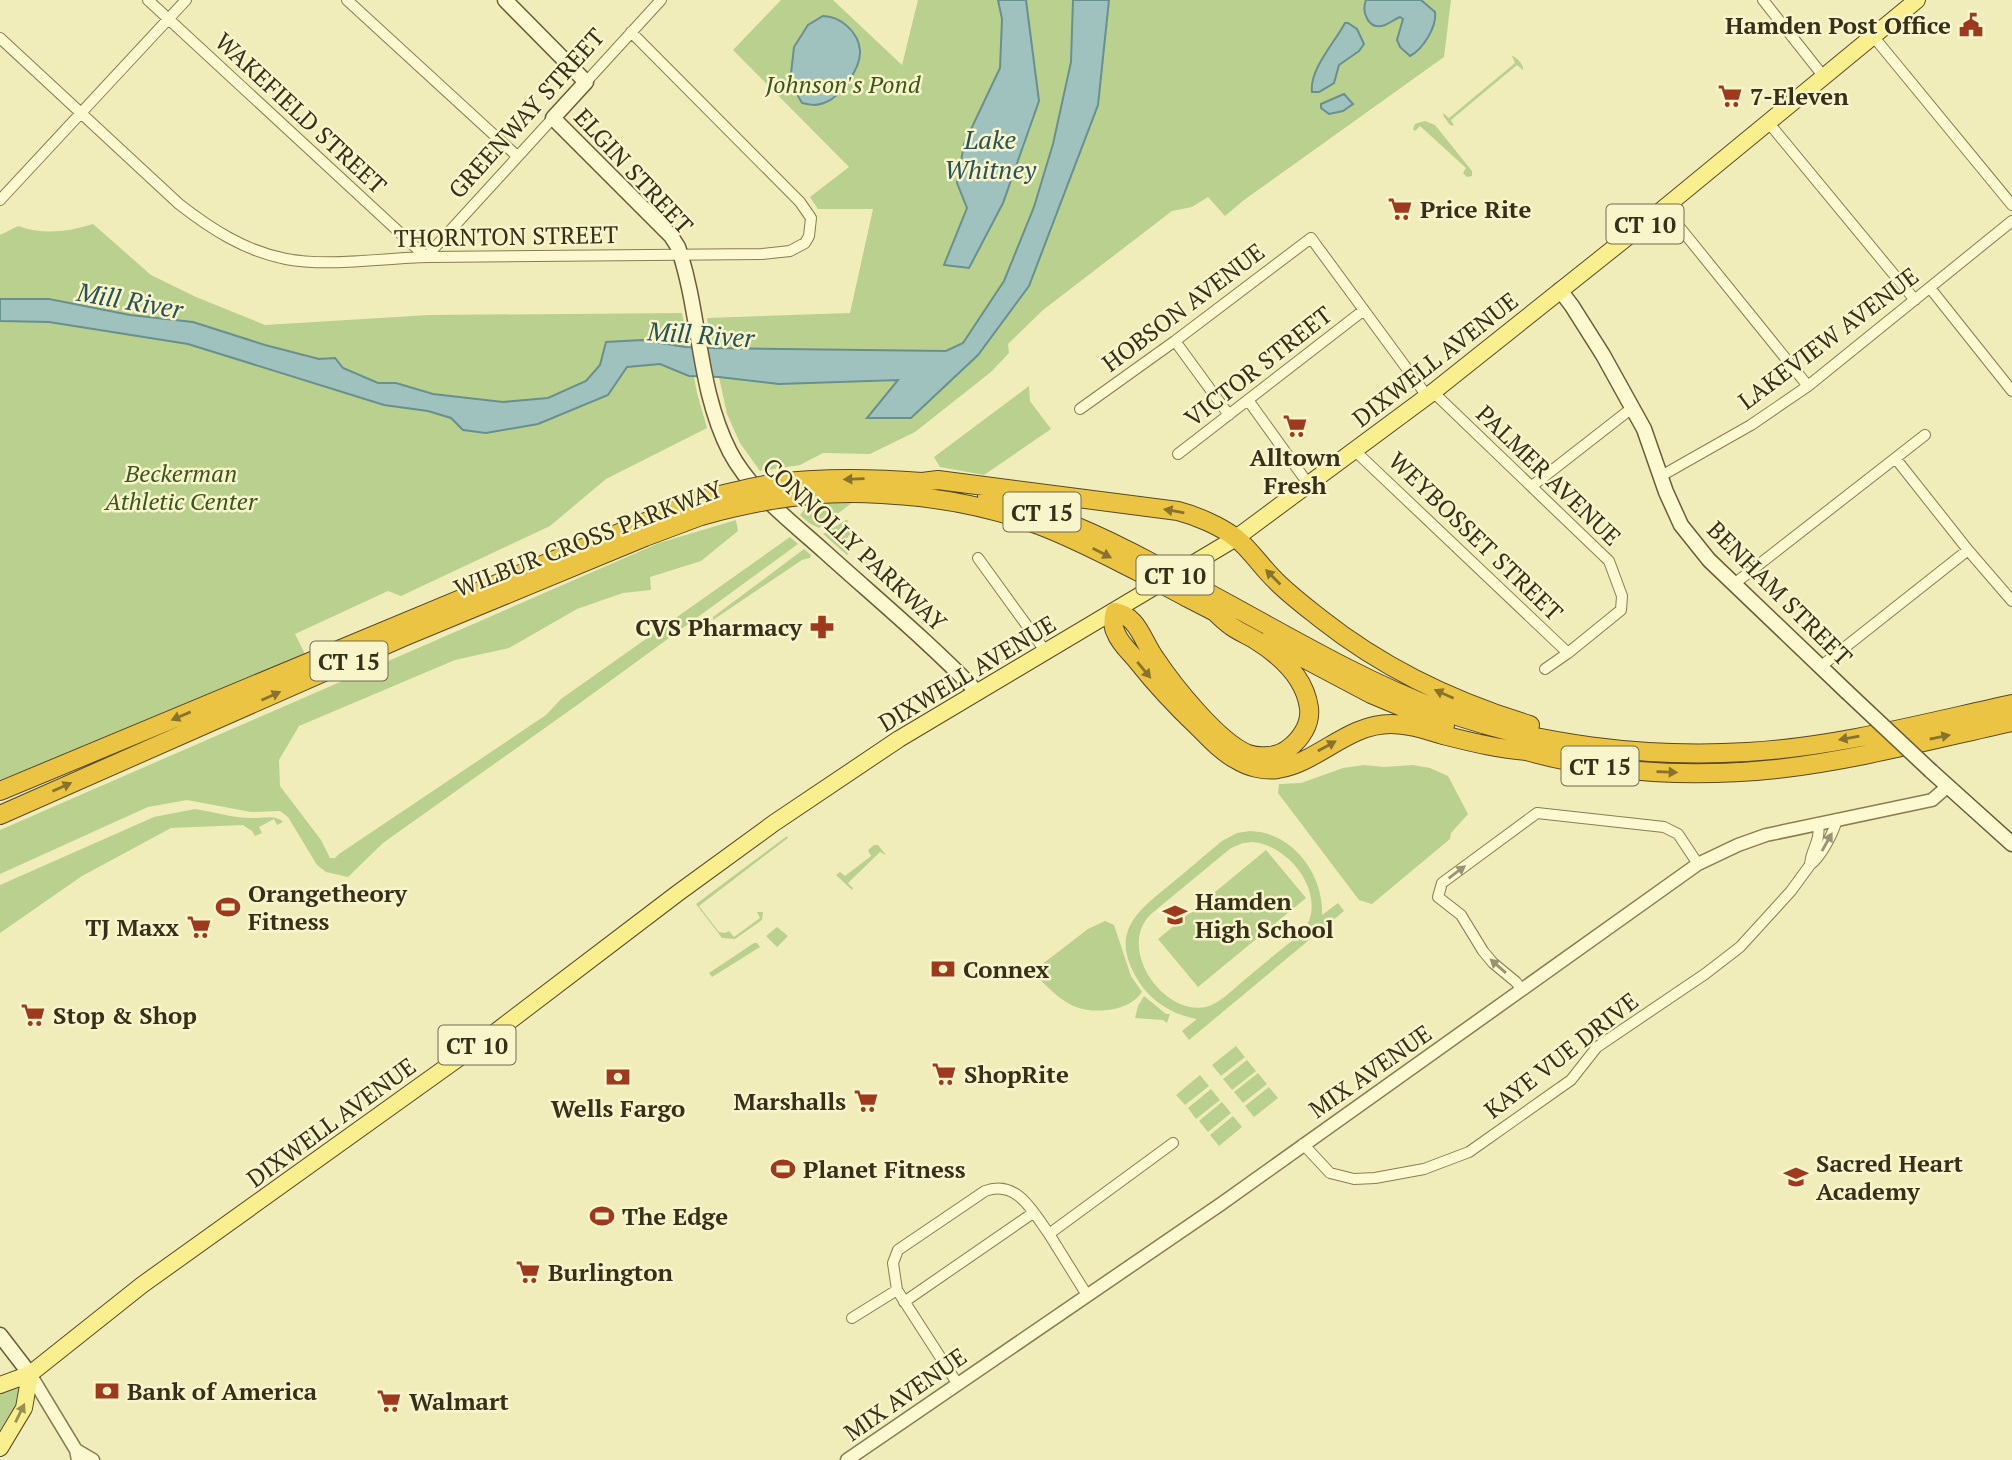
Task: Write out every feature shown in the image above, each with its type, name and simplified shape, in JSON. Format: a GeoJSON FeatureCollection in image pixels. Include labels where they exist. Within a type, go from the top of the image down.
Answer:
{"type":"FeatureCollection","features":[{"type":"Feature","properties":{"kind":"highway","name":"WILBUR CROSS PARKWAY"},"geometry":{"type":"LineString","coordinates":[[0,791],[698,509],[769,485],[812,480],[870,478],[921,489],[952,501],[1040,525],[1146,568],[1387,688],[1440,710],[1532,736],[1602,747],[1678,754],[1748,752],[1815,745],[2012,704]]}},
{"type":"Feature","properties":{"kind":"highway"},"geometry":{"type":"LineString","coordinates":[[921,489],[938,480],[1194,515],[1236,538],[1278,583],[1322,620],[1368,653],[1409,677],[1490,712],[1602,747]]}},
{"type":"Feature","properties":{"kind":"highway","name":"WILBUR CROSS PARKWAY"},"geometry":{"type":"LineString","coordinates":[[0,815],[401,638],[645,537],[698,509]]}},
{"type":"Feature","properties":{"kind":"highway","name":"WILBUR CROSS PARKWAY"},"geometry":{"type":"LineString","coordinates":[[1193,593],[1215,612],[1371,694],[1433,720],[1527,751],[1607,767],[1661,773],[1723,773],[1777,769],[1830,761],[2012,722]]}},
{"type":"Feature","properties":{"kind":"highway"},"geometry":{"type":"LineString","coordinates":[[1215,612],[1230,626],[1276,655],[1295,674],[1307,695],[1310,715],[1302,735],[1286,751],[1267,757],[1248,754],[1227,741],[1175,685],[1153,656],[1132,620],[1115,612],[1113,623],[1115,632],[1150,677],[1183,713],[1237,760],[1255,768],[1276,769],[1296,763],[1352,733],[1372,726],[1391,724],[1414,727],[1502,750],[1527,751]]}},
{"type":"Feature","properties":{"kind":"main road"},"geometry":{"type":"LineString","coordinates":[[505,0],[586,82]]}},
{"type":"Feature","properties":{"kind":"main road","name":"DIXWELL AVENUE"},"geometry":{"type":"LineString","coordinates":[[0,1385],[30,1374],[142,1285],[498,1030],[774,823],[899,740],[1236,538],[1430,394],[1664,208],[1917,0]]}},
{"type":"Feature","properties":{"kind":"main road","name":"GREENWAY STREET"},"geometry":{"type":"LineString","coordinates":[[553,118],[586,82]]}},
{"type":"Feature","properties":{"kind":"main road","name":"ELGIN STREET"},"geometry":{"type":"LineString","coordinates":[[553,118],[671,236],[681,255]]}},
{"type":"Feature","properties":{"kind":"main road","name":"CONNOLLY PARKWAY"},"geometry":{"type":"LineString","coordinates":[[681,255],[712,407],[731,453],[752,483],[785,517],[941,656],[977,692]]}},
{"type":"Feature","properties":{"kind":"main road","name":"BENHAM STREET"},"geometry":{"type":"LineString","coordinates":[[1560,290],[1603,355],[1632,408],[1650,443],[1675,512],[1699,549],[1820,667],[2012,844]]}},
{"type":"Feature","properties":{"kind":"main road"},"geometry":{"type":"LineString","coordinates":[[0,1335],[30,1374],[24,1408],[0,1448]]}},
{"type":"Feature","properties":{"kind":"street","name":"WAKEFIELD STREET"},"geometry":{"type":"LineString","coordinates":[[148,0],[425,257]]}},
{"type":"Feature","properties":{"kind":"street"},"geometry":{"type":"LineString","coordinates":[[0,200],[186,0]]}},
{"type":"Feature","properties":{"kind":"street"},"geometry":{"type":"LineString","coordinates":[[347,0],[517,156]]}},
{"type":"Feature","properties":{"kind":"street","name":"GREENWAY STREET"},"geometry":{"type":"LineString","coordinates":[[586,82],[661,0]]}},
{"type":"Feature","properties":{"kind":"street"},"geometry":{"type":"LineString","coordinates":[[1763,0],[1824,77]]}},
{"type":"Feature","properties":{"kind":"street","name":"THORNTON STREET"},"geometry":{"type":"LineString","coordinates":[[0,37],[187,210],[205,224],[258,252],[287,259],[316,261],[425,257],[762,254],[790,251],[805,243],[809,236],[811,218],[800,202],[631,32]]}},
{"type":"Feature","properties":{"kind":"street"},"geometry":{"type":"LineString","coordinates":[[1873,36],[2012,205]]}},
{"type":"Feature","properties":{"kind":"street","name":"GREENWAY STREET"},"geometry":{"type":"LineString","coordinates":[[425,257],[553,118]]}},
{"type":"Feature","properties":{"kind":"street"},"geometry":{"type":"LineString","coordinates":[[1768,122],[1915,300]]}},
{"type":"Feature","properties":{"kind":"street"},"geometry":{"type":"LineString","coordinates":[[1664,208],[1808,386]]}},
{"type":"Feature","properties":{"kind":"street","name":"LAKEVIEW AVENUE"},"geometry":{"type":"LineString","coordinates":[[1661,476],[1751,425],[1808,386],[2012,221]]}},
{"type":"Feature","properties":{"kind":"street","name":"PALMER AVENUE"},"geometry":{"type":"LineString","coordinates":[[1311,238],[1430,394],[1532,486],[1609,561],[1622,596],[1621,610],[1568,653]]}},
{"type":"Feature","properties":{"kind":"street","name":"HOBSON AVENUE"},"geometry":{"type":"LineString","coordinates":[[1080,409],[1311,238]]}},
{"type":"Feature","properties":{"kind":"street"},"geometry":{"type":"LineString","coordinates":[[1930,288],[2012,391]]}},
{"type":"Feature","properties":{"kind":"street","name":"VICTOR STREET"},"geometry":{"type":"LineString","coordinates":[[1178,454],[1364,310]]}},
{"type":"Feature","properties":{"kind":"street"},"geometry":{"type":"LineString","coordinates":[[1175,341],[1229,415]]}},
{"type":"Feature","properties":{"kind":"street"},"geometry":{"type":"LineString","coordinates":[[1248,400],[1309,485]]}},
{"type":"Feature","properties":{"kind":"street"},"geometry":{"type":"LineString","coordinates":[[1532,486],[1632,408]]}},
{"type":"Feature","properties":{"kind":"street"},"geometry":{"type":"LineString","coordinates":[[1734,584],[1925,435]]}},
{"type":"Feature","properties":{"kind":"street","name":"WEYBOSSET STREET"},"geometry":{"type":"LineString","coordinates":[[1354,450],[1568,653]]}},
{"type":"Feature","properties":{"kind":"street"},"geometry":{"type":"LineString","coordinates":[[1896,459],[2012,601]]}},
{"type":"Feature","properties":{"kind":"street"},"geometry":{"type":"LineString","coordinates":[[1820,667],[1968,550]]}},
{"type":"Feature","properties":{"kind":"street"},"geometry":{"type":"LineString","coordinates":[[978,558],[1046,652]]}},
{"type":"Feature","properties":{"kind":"street"},"geometry":{"type":"LineString","coordinates":[[1545,669],[1568,653]]}},
{"type":"Feature","properties":{"kind":"street","name":"MIX AVENUE"},"geometry":{"type":"LineString","coordinates":[[847,1460],[1221,1204],[1698,864],[1766,835],[1933,800],[1948,786]]}},
{"type":"Feature","properties":{"kind":"street"},"geometry":{"type":"LineString","coordinates":[[1522,990],[1493,963],[1461,915],[1438,897],[1443,883],[1537,813],[1664,827],[1672,830],[1685,842],[1698,864]]}},
{"type":"Feature","properties":{"kind":"street","name":"KAYE VUE DRIVE"},"geometry":{"type":"LineString","coordinates":[[1303,1144],[1330,1173],[1354,1179],[1424,1169],[1469,1152],[1571,1080],[1597,1047],[1740,947],[1816,861],[1835,828],[1837,819]]}},
{"type":"Feature","properties":{"kind":"street","name":"KAYE VUE DRIVE"},"geometry":{"type":"LineString","coordinates":[[1810,865],[1810,858],[1819,838],[1818,823]]}},
{"type":"Feature","properties":{"kind":"street"},"geometry":{"type":"LineString","coordinates":[[1049,1234],[1173,1143]]}},
{"type":"Feature","properties":{"kind":"street"},"geometry":{"type":"LineString","coordinates":[[957,1383],[897,1290],[893,1263],[898,1251],[985,1191],[995,1187],[1012,1191],[1023,1199],[1049,1234],[1087,1295]]}},
{"type":"Feature","properties":{"kind":"street"},"geometry":{"type":"LineString","coordinates":[[904,1301],[1033,1213]]}},
{"type":"Feature","properties":{"kind":"street"},"geometry":{"type":"LineString","coordinates":[[852,1318],[897,1290]]}},
{"type":"Feature","properties":{"kind":"street"},"geometry":{"type":"LineString","coordinates":[[30,1374],[77,1455],[93,1460]]}},
{"type":"Feature","properties":{"kind":"green space"},"geometry":{"type":"Polygon","coordinates":[[[781,0],[833,0],[902,65],[918,0],[998,0],[1002,19],[1000,68],[964,144],[957,183],[967,207],[944,265],[968,268],[1039,101],[1026,0],[1073,0],[1071,62],[1053,144],[1034,207],[1004,281],[963,343],[946,351],[711,348],[707,318],[850,313],[873,209],[818,209],[810,197],[849,167],[733,50],[781,0]]]}},
{"type":"Feature","properties":{"kind":"green space"},"geometry":{"type":"Polygon","coordinates":[[[1109,0],[1451,0],[1444,57],[1225,216],[1208,197],[1192,207],[1172,211],[1043,310],[1008,344],[1009,353],[991,372],[915,432],[870,454],[823,453],[800,465],[760,471],[740,443],[727,414],[719,377],[779,384],[899,380],[910,418],[978,355],[1065,192],[1098,105],[1109,0]]]}},
{"type":"Feature","properties":{"kind":"green space"},"geometry":{"type":"Polygon","coordinates":[[[1512,56],[1520,62],[1523,70],[1517,65],[1451,120],[1454,126],[1450,125],[1443,113],[1449,118],[1515,63],[1512,56]]]}},
{"type":"Feature","properties":{"kind":"green space"},"geometry":{"type":"Polygon","coordinates":[[[1425,121],[1435,125],[1472,171],[1472,176],[1467,177],[1463,173],[1466,168],[1420,126],[1415,131],[1413,129],[1415,124],[1425,121]]]}},
{"type":"Feature","properties":{"kind":"green space","name":"Beckerman Athletic Center"},"geometry":{"type":"Polygon","coordinates":[[[93,224],[151,275],[265,325],[429,315],[682,313],[697,393],[707,428],[606,479],[550,526],[401,596],[388,591],[295,634],[305,654],[0,784],[0,235],[18,226],[37,231],[55,231],[93,224]]]}},
{"type":"Feature","properties":{"kind":"green space"},"geometry":{"type":"Polygon","coordinates":[[[1029,386],[1030,401],[1051,429],[984,475],[940,467],[934,457],[1029,386]]]}},
{"type":"Feature","properties":{"kind":"green space"},"geometry":{"type":"Polygon","coordinates":[[[853,502],[819,528],[800,515],[817,504],[853,502]]]}},
{"type":"Feature","properties":{"kind":"green space"},"geometry":{"type":"Polygon","coordinates":[[[736,520],[738,531],[701,561],[650,577],[651,590],[623,593],[577,609],[509,648],[455,660],[299,726],[279,760],[280,786],[321,840],[330,858],[335,858],[546,715],[561,699],[790,537],[798,544],[383,843],[348,877],[326,872],[317,865],[288,817],[280,811],[251,812],[187,800],[148,807],[0,874],[0,830],[659,543],[736,520]]]}},
{"type":"Feature","properties":{"kind":"green space"},"geometry":{"type":"Polygon","coordinates":[[[846,520],[846,527],[851,533],[847,538],[847,555],[823,534],[846,520]]]}},
{"type":"Feature","properties":{"kind":"green space"},"geometry":{"type":"Polygon","coordinates":[[[804,549],[811,555],[810,558],[802,560],[713,620],[713,617],[804,549]]]}},
{"type":"Feature","properties":{"kind":"green space"},"geometry":{"type":"Polygon","coordinates":[[[1413,765],[1430,768],[1448,776],[1468,814],[1451,833],[1450,839],[1372,904],[1359,900],[1278,793],[1279,784],[1301,783],[1343,768],[1413,765]]]}},
{"type":"Feature","properties":{"kind":"green space"},"geometry":{"type":"Polygon","coordinates":[[[195,809],[248,818],[274,818],[283,822],[277,825],[274,819],[259,827],[262,833],[255,836],[243,825],[171,828],[82,876],[0,933],[0,885],[154,817],[195,809]]]}},
{"type":"Feature","properties":{"kind":"green space"},"geometry":{"type":"Polygon","coordinates":[[[1237,833],[1266,833],[1292,847],[1303,858],[1318,885],[1322,915],[1338,903],[1344,911],[1189,1040],[1182,1031],[1197,1019],[1180,1014],[1150,996],[1130,965],[1126,937],[1130,925],[1147,904],[1222,841],[1237,833]],[[1253,842],[1231,848],[1151,914],[1142,928],[1139,944],[1149,977],[1174,1001],[1190,1007],[1206,1007],[1216,1003],[1301,934],[1309,920],[1312,905],[1309,891],[1303,876],[1293,864],[1281,853],[1253,842]]]}},
{"type":"Feature","properties":{"kind":"green space"},"geometry":{"type":"Polygon","coordinates":[[[787,836],[788,838],[699,906],[719,932],[729,931],[734,937],[760,918],[757,912],[763,912],[762,920],[735,939],[722,938],[696,904],[787,836]]]}},
{"type":"Feature","properties":{"kind":"green space"},"geometry":{"type":"Polygon","coordinates":[[[878,845],[886,855],[880,852],[848,883],[852,890],[836,875],[840,872],[845,876],[871,856],[868,850],[878,845]]]}},
{"type":"Feature","properties":{"kind":"green space"},"geometry":{"type":"Polygon","coordinates":[[[1266,850],[1306,898],[1198,987],[1158,939],[1266,850]]]}},
{"type":"Feature","properties":{"kind":"green space"},"geometry":{"type":"Polygon","coordinates":[[[1105,921],[1114,925],[1131,976],[1142,992],[1133,1001],[1118,1008],[1088,1010],[1059,997],[1032,972],[1088,929],[1105,921]]]}},
{"type":"Feature","properties":{"kind":"green space"},"geometry":{"type":"Polygon","coordinates":[[[777,927],[788,936],[777,947],[766,936],[777,927]]]}},
{"type":"Feature","properties":{"kind":"green space"},"geometry":{"type":"Polygon","coordinates":[[[754,943],[760,947],[712,977],[709,973],[754,943]]]}},
{"type":"Feature","properties":{"kind":"green space"},"geometry":{"type":"Polygon","coordinates":[[[1144,996],[1166,1014],[1170,1014],[1167,1023],[1163,1020],[1135,1018],[1144,996]]]}},
{"type":"Feature","properties":{"kind":"green space"},"geometry":{"type":"Polygon","coordinates":[[[1236,1046],[1245,1057],[1221,1076],[1212,1065],[1236,1046]]]}},
{"type":"Feature","properties":{"kind":"green space"},"geometry":{"type":"Polygon","coordinates":[[[1247,1060],[1256,1071],[1232,1090],[1223,1079],[1247,1060]]]}},
{"type":"Feature","properties":{"kind":"green space"},"geometry":{"type":"Polygon","coordinates":[[[1258,1073],[1267,1084],[1243,1103],[1234,1092],[1258,1073]]]}},
{"type":"Feature","properties":{"kind":"green space"},"geometry":{"type":"Polygon","coordinates":[[[1200,1075],[1209,1086],[1185,1105],[1176,1095],[1200,1075]]]}},
{"type":"Feature","properties":{"kind":"green space"},"geometry":{"type":"Polygon","coordinates":[[[1269,1087],[1278,1098],[1254,1117],[1245,1106],[1269,1087]]]}},
{"type":"Feature","properties":{"kind":"green space"},"geometry":{"type":"Polygon","coordinates":[[[1211,1089],[1220,1100],[1196,1119],[1188,1108],[1211,1089]]]}},
{"type":"Feature","properties":{"kind":"green space"},"geometry":{"type":"Polygon","coordinates":[[[1222,1102],[1231,1113],[1208,1132],[1199,1121],[1222,1102]]]}},
{"type":"Feature","properties":{"kind":"green space"},"geometry":{"type":"Polygon","coordinates":[[[1233,1116],[1242,1127],[1219,1146],[1210,1135],[1233,1116]]]}},
{"type":"Feature","properties":{"kind":"green space"},"geometry":{"type":"Polygon","coordinates":[[[12,1386],[19,1388],[17,1402],[0,1430],[0,1394],[12,1386]]]}},
{"type":"Feature","properties":{"kind":"water","name":"Lake Whitney"},"geometry":{"type":"Polygon","coordinates":[[[998,0],[1026,0],[1039,101],[1003,203],[969,268],[944,265],[967,208],[957,183],[964,144],[1000,68],[1002,19],[998,0]]]}},
{"type":"Feature","properties":{"kind":"water"},"geometry":{"type":"Polygon","coordinates":[[[1073,0],[1109,0],[1098,105],[1029,286],[978,355],[911,418],[867,418],[898,380],[779,384],[689,376],[660,364],[627,367],[608,395],[538,424],[486,433],[463,430],[451,418],[428,411],[384,405],[188,344],[49,322],[0,321],[0,299],[49,299],[130,315],[193,322],[319,359],[335,358],[343,368],[378,383],[396,383],[433,394],[503,402],[548,398],[586,381],[600,365],[606,342],[642,340],[711,348],[946,351],[963,343],[1004,281],[1034,207],[1053,144],[1071,62],[1073,0]]]}},
{"type":"Feature","properties":{"kind":"water"},"geometry":{"type":"Polygon","coordinates":[[[1366,0],[1421,0],[1435,12],[1434,24],[1420,48],[1410,56],[1400,47],[1397,40],[1403,19],[1400,17],[1385,25],[1371,23],[1366,15],[1366,0]]]}},
{"type":"Feature","properties":{"kind":"water","name":"Johnson's Pond"},"geometry":{"type":"Polygon","coordinates":[[[823,16],[848,26],[859,44],[859,58],[853,74],[837,95],[821,104],[802,103],[790,82],[794,47],[808,25],[823,16]]]}},
{"type":"Feature","properties":{"kind":"water"},"geometry":{"type":"Polygon","coordinates":[[[1345,23],[1357,29],[1364,44],[1359,51],[1339,65],[1334,83],[1319,92],[1312,92],[1318,66],[1345,23]]]}},
{"type":"Feature","properties":{"kind":"water"},"geometry":{"type":"Polygon","coordinates":[[[1344,94],[1353,104],[1343,111],[1329,114],[1321,108],[1321,104],[1344,94]]]}},
{"type":"Feature","properties":{"kind":"place","name":"Hamden Post Office"},"geometry":{"type":"Point","coordinates":[1971,25]}},
{"type":"Feature","properties":{"kind":"place","name":"7-Eleven"},"geometry":{"type":"Point","coordinates":[1730,96]}},
{"type":"Feature","properties":{"kind":"place","name":"Price Rite"},"geometry":{"type":"Point","coordinates":[1400,209]}},
{"type":"Feature","properties":{"kind":"place","name":"Alltown Fresh"},"geometry":{"type":"Point","coordinates":[1295,426]}},
{"type":"Feature","properties":{"kind":"place","name":"CVS Pharmacy"},"geometry":{"type":"Point","coordinates":[822,627]}},
{"type":"Feature","properties":{"kind":"place","name":"Orangetheory Fitness"},"geometry":{"type":"Point","coordinates":[228,907]}},
{"type":"Feature","properties":{"kind":"place","name":"Hamden High School"},"geometry":{"type":"Point","coordinates":[1175,915]}},
{"type":"Feature","properties":{"kind":"place","name":"TJ Maxx"},"geometry":{"type":"Point","coordinates":[199,927]}},
{"type":"Feature","properties":{"kind":"place","name":"Connex"},"geometry":{"type":"Point","coordinates":[943,969]}},
{"type":"Feature","properties":{"kind":"place","name":"Stop & Shop"},"geometry":{"type":"Point","coordinates":[33,1015]}},
{"type":"Feature","properties":{"kind":"place","name":"ShopRite"},"geometry":{"type":"Point","coordinates":[944,1074]}},
{"type":"Feature","properties":{"kind":"place","name":"Wells Fargo"},"geometry":{"type":"Point","coordinates":[618,1077]}},
{"type":"Feature","properties":{"kind":"place","name":"Marshalls"},"geometry":{"type":"Point","coordinates":[866,1101]}},
{"type":"Feature","properties":{"kind":"place","name":"Planet Fitness"},"geometry":{"type":"Point","coordinates":[783,1169]}},
{"type":"Feature","properties":{"kind":"place","name":"Sacred Heart Academy"},"geometry":{"type":"Point","coordinates":[1796,1177]}},
{"type":"Feature","properties":{"kind":"place","name":"The Edge"},"geometry":{"type":"Point","coordinates":[602,1216]}},
{"type":"Feature","properties":{"kind":"place","name":"Burlington"},"geometry":{"type":"Point","coordinates":[528,1272]}},
{"type":"Feature","properties":{"kind":"place","name":"Bank of America"},"geometry":{"type":"Point","coordinates":[107,1391]}},
{"type":"Feature","properties":{"kind":"place","name":"Walmart"},"geometry":{"type":"Point","coordinates":[389,1401]}},
{"type":"Feature","properties":{"kind":"water label","name":"Mill River"},"geometry":{"type":"Point","coordinates":[130,300]}},
{"type":"Feature","properties":{"kind":"water label","name":"Mill River"},"geometry":{"type":"Point","coordinates":[701,334]}}]}
